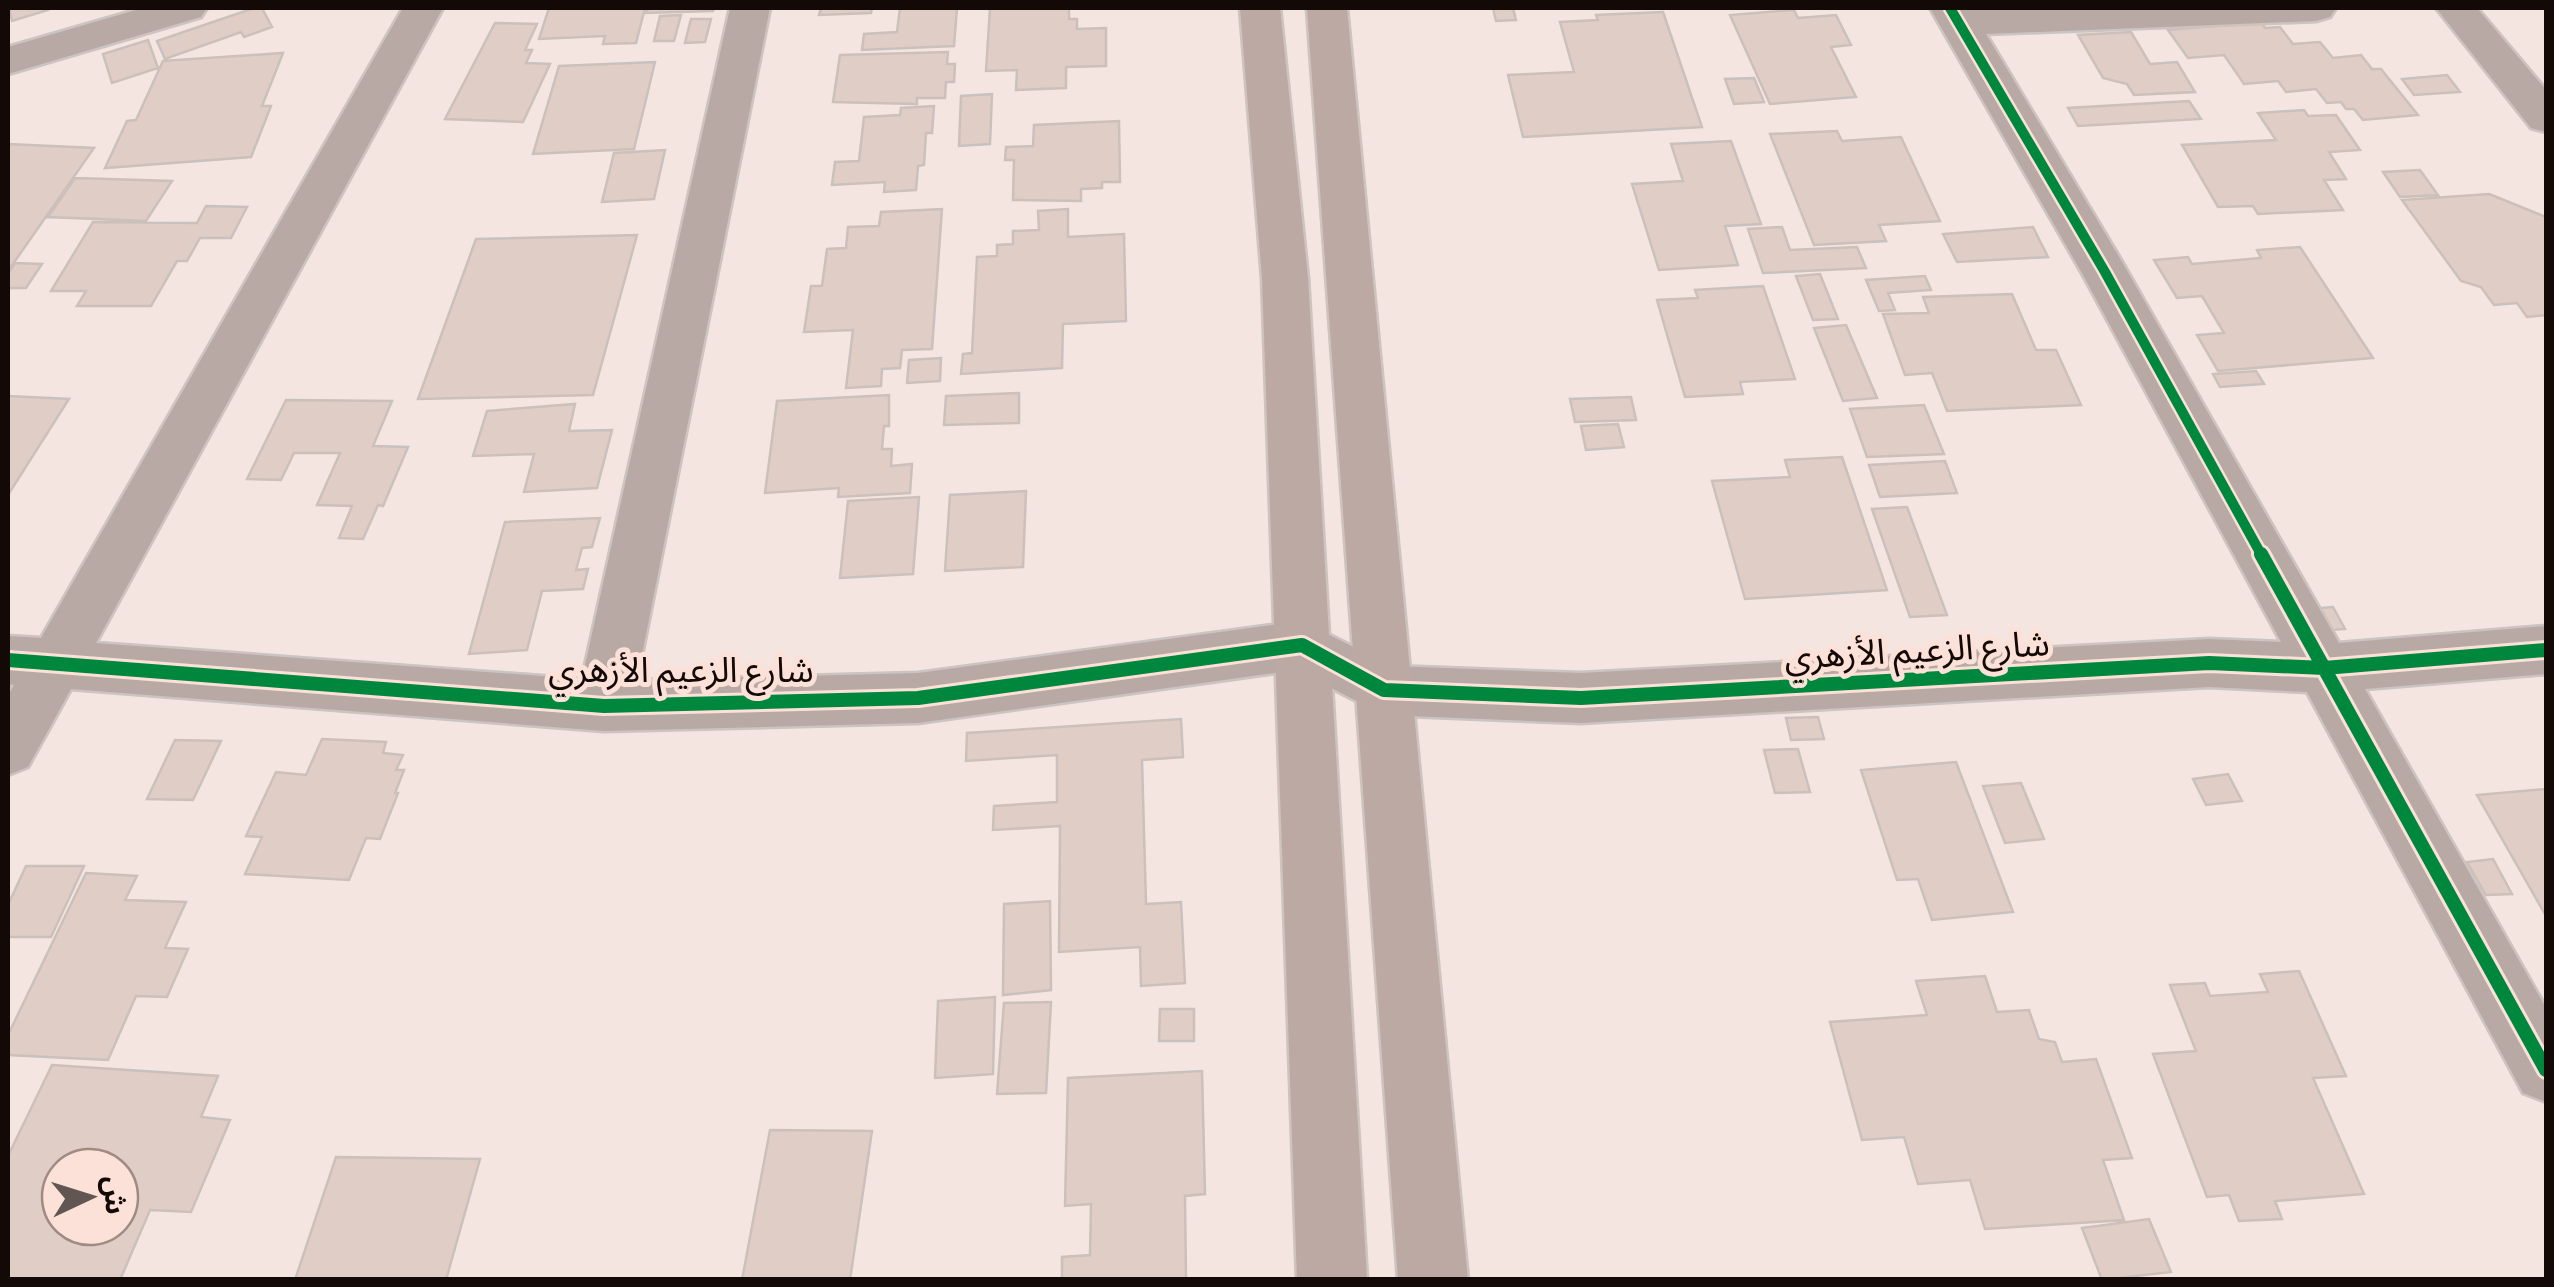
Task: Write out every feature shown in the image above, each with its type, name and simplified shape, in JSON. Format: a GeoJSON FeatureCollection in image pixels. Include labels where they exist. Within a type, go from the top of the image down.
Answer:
{"type":"FeatureCollection","features":[{"type":"Feature","properties":{"kind":"main road"},"geometry":{"type":"LineString","coordinates":[[1260,8],[1284,278],[1332,1280]]}},
{"type":"Feature","properties":{"kind":"main road"},"geometry":{"type":"LineString","coordinates":[[1328,8],[1434,1280]]}},
{"type":"Feature","properties":{"kind":"street"},"geometry":{"type":"LineString","coordinates":[[8,61],[188,8]]}},
{"type":"Feature","properties":{"kind":"street"},"geometry":{"type":"LineString","coordinates":[[8,749],[32,661],[423,8]]}},
{"type":"Feature","properties":{"kind":"street"},"geometry":{"type":"LineString","coordinates":[[604,706],[750,8]]}},
{"type":"Feature","properties":{"kind":"street"},"geometry":{"type":"LineString","coordinates":[[2316,8],[1954,15],[2105,272],[2546,1070]]}},
{"type":"Feature","properties":{"kind":"street"},"geometry":{"type":"LineString","coordinates":[[2456,8],[2546,118]]}},
{"type":"Feature","properties":{"kind":"street"},"geometry":{"type":"LineString","coordinates":[[2499,56],[2546,50]]}},
{"type":"Feature","properties":{"kind":"street","name":"شارع الزعيم الأزهري"},"geometry":{"type":"LineString","coordinates":[[32,661],[604,706],[918,698],[1302,645],[1384,690],[1582,698],[2209,663],[2324,668],[2546,650]]}},
{"type":"Feature","properties":{"kind":"building"},"geometry":{"type":"Polygon","coordinates":[[[9,8],[47,8],[48,10],[12,21],[9,8]]]}},
{"type":"Feature","properties":{"kind":"building"},"geometry":{"type":"Polygon","coordinates":[[[262,8],[272,27],[244,37],[241,32],[165,59],[157,41],[262,8]]]}},
{"type":"Feature","properties":{"kind":"building"},"geometry":{"type":"Polygon","coordinates":[[[549,8],[645,8],[636,43],[603,44],[605,36],[539,39],[549,8]]]}},
{"type":"Feature","properties":{"kind":"building"},"geometry":{"type":"Polygon","coordinates":[[[648,8],[714,8],[646,13],[648,8]]]}},
{"type":"Feature","properties":{"kind":"building"},"geometry":{"type":"Polygon","coordinates":[[[821,8],[872,8],[871,13],[819,15],[821,8]]]}},
{"type":"Feature","properties":{"kind":"building"},"geometry":{"type":"Polygon","coordinates":[[[900,8],[957,8],[954,46],[862,50],[864,34],[897,32],[900,8]]]}},
{"type":"Feature","properties":{"kind":"building"},"geometry":{"type":"Polygon","coordinates":[[[990,8],[1069,8],[1069,19],[1077,19],[1077,29],[1106,28],[1106,66],[1066,67],[1066,88],[1016,90],[1017,70],[986,71],[990,8]]]}},
{"type":"Feature","properties":{"kind":"building"},"geometry":{"type":"Polygon","coordinates":[[[1493,8],[1513,8],[1516,20],[1496,21],[1493,8]]]}},
{"type":"Feature","properties":{"kind":"building"},"geometry":{"type":"Polygon","coordinates":[[[1794,10],[1798,18],[1836,15],[1851,45],[1831,47],[1856,97],[1770,104],[1730,15],[1794,10]]]}},
{"type":"Feature","properties":{"kind":"building"},"geometry":{"type":"Polygon","coordinates":[[[1663,12],[1702,127],[1523,137],[1508,75],[1574,72],[1560,22],[1598,20],[1596,15],[1663,12]]]}},
{"type":"Feature","properties":{"kind":"building"},"geometry":{"type":"Polygon","coordinates":[[[681,15],[674,41],[654,41],[660,16],[681,15]]]}},
{"type":"Feature","properties":{"kind":"building"},"geometry":{"type":"Polygon","coordinates":[[[691,19],[711,19],[705,42],[685,43],[691,19]]]}},
{"type":"Feature","properties":{"kind":"building"},"geometry":{"type":"Polygon","coordinates":[[[2261,22],[2265,28],[2280,27],[2293,44],[2320,42],[2333,58],[2361,55],[2372,69],[2381,69],[2418,115],[2363,120],[2341,102],[2327,103],[2316,89],[2286,92],[2278,81],[2244,84],[2224,55],[2188,58],[2168,30],[2261,22]]]}},
{"type":"Feature","properties":{"kind":"building"},"geometry":{"type":"Polygon","coordinates":[[[495,23],[537,24],[525,50],[532,50],[526,63],[550,64],[523,122],[445,119],[495,23]]]}},
{"type":"Feature","properties":{"kind":"building"},"geometry":{"type":"Polygon","coordinates":[[[2131,32],[2150,64],[2177,62],[2195,92],[2134,95],[2127,84],[2103,78],[2078,35],[2131,32]]]}},
{"type":"Feature","properties":{"kind":"building"},"geometry":{"type":"Polygon","coordinates":[[[148,40],[158,68],[112,83],[103,54],[148,40]]]}},
{"type":"Feature","properties":{"kind":"building"},"geometry":{"type":"Polygon","coordinates":[[[948,52],[947,64],[955,64],[954,82],[946,82],[945,98],[917,98],[917,104],[833,102],[840,55],[948,52]]]}},
{"type":"Feature","properties":{"kind":"building"},"geometry":{"type":"Polygon","coordinates":[[[283,53],[262,106],[271,106],[251,157],[105,168],[127,121],[136,120],[163,61],[283,53]]]}},
{"type":"Feature","properties":{"kind":"building"},"geometry":{"type":"Polygon","coordinates":[[[655,62],[634,149],[533,154],[559,66],[655,62]]]}},
{"type":"Feature","properties":{"kind":"building"},"geometry":{"type":"Polygon","coordinates":[[[2447,75],[2460,92],[2414,95],[2402,79],[2447,75]]]}},
{"type":"Feature","properties":{"kind":"building"},"geometry":{"type":"Polygon","coordinates":[[[1754,78],[1764,102],[1734,104],[1725,79],[1754,78]]]}},
{"type":"Feature","properties":{"kind":"building"},"geometry":{"type":"Polygon","coordinates":[[[992,94],[990,144],[959,146],[961,96],[992,94]]]}},
{"type":"Feature","properties":{"kind":"building"},"geometry":{"type":"Polygon","coordinates":[[[2189,101],[2201,119],[2078,126],[2068,108],[2189,101]]]}},
{"type":"Feature","properties":{"kind":"building"},"geometry":{"type":"Polygon","coordinates":[[[934,106],[932,133],[926,133],[924,165],[918,166],[916,190],[884,192],[885,182],[832,185],[835,162],[859,161],[864,117],[900,115],[901,108],[934,106]]]}},
{"type":"Feature","properties":{"kind":"building"},"geometry":{"type":"Polygon","coordinates":[[[2304,110],[2308,116],[2336,115],[2360,150],[2329,152],[2346,179],[2324,180],[2343,210],[2258,214],[2253,206],[2218,207],[2182,145],[2276,140],[2258,113],[2304,110]]]}},
{"type":"Feature","properties":{"kind":"building"},"geometry":{"type":"Polygon","coordinates":[[[1119,121],[1120,182],[1102,182],[1102,188],[1081,189],[1081,201],[1013,200],[1014,160],[1005,160],[1006,147],[1033,146],[1034,125],[1119,121]]]}},
{"type":"Feature","properties":{"kind":"building"},"geometry":{"type":"Polygon","coordinates":[[[1837,131],[1842,141],[1901,137],[1940,221],[1879,225],[1886,241],[1814,245],[1770,134],[1837,131]]]}},
{"type":"Feature","properties":{"kind":"building"},"geometry":{"type":"Polygon","coordinates":[[[1731,141],[1761,224],[1725,226],[1738,265],[1659,270],[1632,184],[1683,181],[1671,144],[1731,141]]]}},
{"type":"Feature","properties":{"kind":"building"},"geometry":{"type":"Polygon","coordinates":[[[8,144],[94,148],[8,271],[8,144]]]}},
{"type":"Feature","properties":{"kind":"building"},"geometry":{"type":"Polygon","coordinates":[[[665,150],[654,199],[602,202],[614,153],[665,150]]]}},
{"type":"Feature","properties":{"kind":"building"},"geometry":{"type":"Polygon","coordinates":[[[2420,170],[2438,195],[2400,197],[2383,172],[2420,170]]]}},
{"type":"Feature","properties":{"kind":"building"},"geometry":{"type":"Polygon","coordinates":[[[75,178],[172,181],[146,221],[48,217],[75,178]]]}},
{"type":"Feature","properties":{"kind":"building"},"geometry":{"type":"Polygon","coordinates":[[[2489,194],[2546,217],[2546,315],[2527,317],[2517,303],[2494,305],[2481,287],[2461,281],[2402,200],[2489,194]]]}},
{"type":"Feature","properties":{"kind":"building"},"geometry":{"type":"Polygon","coordinates":[[[206,206],[247,207],[231,238],[200,238],[187,261],[177,261],[151,306],[77,306],[86,291],[51,291],[93,222],[197,223],[206,206]]]}},
{"type":"Feature","properties":{"kind":"building"},"geometry":{"type":"Polygon","coordinates":[[[942,209],[932,349],[902,350],[900,368],[882,369],[881,386],[846,388],[853,330],[804,332],[811,286],[822,286],[827,249],[846,248],[848,227],[879,226],[881,212],[942,209]]]}},
{"type":"Feature","properties":{"kind":"building"},"geometry":{"type":"Polygon","coordinates":[[[1068,209],[1068,237],[1124,234],[1126,321],[1063,324],[1062,368],[961,374],[963,354],[972,353],[977,257],[997,256],[997,245],[1013,244],[1013,231],[1039,230],[1038,211],[1068,209]]]}},
{"type":"Feature","properties":{"kind":"building"},"geometry":{"type":"Polygon","coordinates":[[[1782,227],[1790,250],[1857,247],[1866,268],[1763,273],[1748,229],[1782,227]]]}},
{"type":"Feature","properties":{"kind":"building"},"geometry":{"type":"Polygon","coordinates":[[[2033,227],[2048,257],[1957,262],[1943,234],[2033,227]]]}},
{"type":"Feature","properties":{"kind":"building"},"geometry":{"type":"Polygon","coordinates":[[[637,235],[593,395],[418,399],[476,239],[637,235]]]}},
{"type":"Feature","properties":{"kind":"building"},"geometry":{"type":"Polygon","coordinates":[[[2300,247],[2373,358],[2218,371],[2197,335],[2224,333],[2202,296],[2177,298],[2154,260],[2188,257],[2192,264],[2261,258],[2257,250],[2300,247]]]}},
{"type":"Feature","properties":{"kind":"building"},"geometry":{"type":"Polygon","coordinates":[[[15,263],[42,264],[26,288],[8,288],[8,274],[15,263]]]}},
{"type":"Feature","properties":{"kind":"building"},"geometry":{"type":"Polygon","coordinates":[[[1820,274],[1838,319],[1813,320],[1796,276],[1820,274]]]}},
{"type":"Feature","properties":{"kind":"building"},"geometry":{"type":"Polygon","coordinates":[[[1925,276],[1931,290],[1888,293],[1895,310],[1879,311],[1866,280],[1925,276]]]}},
{"type":"Feature","properties":{"kind":"building"},"geometry":{"type":"Polygon","coordinates":[[[1763,286],[1795,379],[1740,382],[1743,394],[1685,397],[1657,300],[1698,298],[1695,290],[1763,286]]]}},
{"type":"Feature","properties":{"kind":"building"},"geometry":{"type":"Polygon","coordinates":[[[2012,294],[2036,350],[2056,350],[2081,405],[1947,411],[1932,373],[1905,375],[1883,314],[1929,313],[1923,297],[2012,294]]]}},
{"type":"Feature","properties":{"kind":"building"},"geometry":{"type":"Polygon","coordinates":[[[1846,325],[1877,398],[1843,401],[1814,328],[1846,325]]]}},
{"type":"Feature","properties":{"kind":"building"},"geometry":{"type":"Polygon","coordinates":[[[941,358],[940,381],[907,383],[909,360],[941,358]]]}},
{"type":"Feature","properties":{"kind":"building"},"geometry":{"type":"Polygon","coordinates":[[[2256,371],[2264,384],[2220,387],[2213,374],[2256,371]]]}},
{"type":"Feature","properties":{"kind":"building"},"geometry":{"type":"Polygon","coordinates":[[[1019,393],[1019,423],[944,425],[946,396],[1019,393]]]}},
{"type":"Feature","properties":{"kind":"building"},"geometry":{"type":"Polygon","coordinates":[[[889,395],[889,426],[884,426],[882,449],[892,449],[891,466],[912,464],[910,493],[838,497],[839,488],[765,493],[777,401],[889,395]]]}},
{"type":"Feature","properties":{"kind":"building"},"geometry":{"type":"Polygon","coordinates":[[[8,396],[69,399],[8,495],[8,396]]]}},
{"type":"Feature","properties":{"kind":"building"},"geometry":{"type":"Polygon","coordinates":[[[1631,397],[1636,420],[1575,422],[1570,399],[1631,397]]]}},
{"type":"Feature","properties":{"kind":"building"},"geometry":{"type":"Polygon","coordinates":[[[286,400],[392,401],[373,446],[408,447],[383,506],[378,505],[363,539],[339,538],[352,506],[317,505],[340,453],[294,453],[281,480],[247,479],[286,400]]]}},
{"type":"Feature","properties":{"kind":"building"},"geometry":{"type":"Polygon","coordinates":[[[575,404],[569,431],[612,430],[597,488],[524,492],[534,454],[473,456],[487,411],[575,404]]]}},
{"type":"Feature","properties":{"kind":"building"},"geometry":{"type":"Polygon","coordinates":[[[1924,405],[1944,454],[1867,457],[1850,409],[1924,405]]]}},
{"type":"Feature","properties":{"kind":"building"},"geometry":{"type":"Polygon","coordinates":[[[1618,424],[1624,447],[1586,450],[1581,426],[1618,424]]]}},
{"type":"Feature","properties":{"kind":"building"},"geometry":{"type":"Polygon","coordinates":[[[1842,457],[1887,590],[1745,599],[1712,481],[1790,477],[1785,460],[1842,457]]]}},
{"type":"Feature","properties":{"kind":"building"},"geometry":{"type":"Polygon","coordinates":[[[1945,461],[1957,493],[1880,497],[1869,465],[1945,461]]]}},
{"type":"Feature","properties":{"kind":"building"},"geometry":{"type":"Polygon","coordinates":[[[1026,491],[1023,567],[945,571],[950,495],[1026,491]]]}},
{"type":"Feature","properties":{"kind":"building"},"geometry":{"type":"Polygon","coordinates":[[[919,497],[913,574],[840,578],[848,501],[919,497]]]}},
{"type":"Feature","properties":{"kind":"building"},"geometry":{"type":"Polygon","coordinates":[[[1907,507],[1947,615],[1910,617],[1872,509],[1907,507]]]}},
{"type":"Feature","properties":{"kind":"building"},"geometry":{"type":"Polygon","coordinates":[[[600,518],[592,547],[582,548],[576,570],[588,569],[583,589],[542,591],[527,650],[469,654],[505,522],[600,518]]]}},
{"type":"Feature","properties":{"kind":"building"},"geometry":{"type":"Polygon","coordinates":[[[2333,607],[2345,629],[2318,631],[2307,609],[2333,607]]]}},
{"type":"Feature","properties":{"kind":"building"},"geometry":{"type":"Polygon","coordinates":[[[1818,717],[1824,739],[1791,740],[1786,718],[1818,717]]]}},
{"type":"Feature","properties":{"kind":"building"},"geometry":{"type":"Polygon","coordinates":[[[1181,719],[1183,757],[1142,760],[1146,904],[1181,902],[1185,983],[1141,986],[1140,947],[1059,952],[1060,826],[993,830],[994,806],[1057,802],[1057,755],[966,761],[967,733],[1181,719]]]}},
{"type":"Feature","properties":{"kind":"building"},"geometry":{"type":"Polygon","coordinates":[[[322,739],[386,742],[383,753],[403,755],[396,770],[404,770],[398,793],[380,839],[366,838],[349,880],[245,874],[262,837],[246,836],[276,772],[306,775],[322,739]]]}},
{"type":"Feature","properties":{"kind":"building"},"geometry":{"type":"Polygon","coordinates":[[[175,740],[221,741],[193,800],[147,799],[175,740]]]}},
{"type":"Feature","properties":{"kind":"building"},"geometry":{"type":"Polygon","coordinates":[[[1798,749],[1810,792],[1775,793],[1764,750],[1798,749]]]}},
{"type":"Feature","properties":{"kind":"building"},"geometry":{"type":"Polygon","coordinates":[[[1956,762],[2013,912],[1932,920],[1918,879],[1897,880],[1861,770],[1956,762]]]}},
{"type":"Feature","properties":{"kind":"building"},"geometry":{"type":"Polygon","coordinates":[[[2228,774],[2242,801],[2206,805],[2193,779],[2228,774]]]}},
{"type":"Feature","properties":{"kind":"building"},"geometry":{"type":"Polygon","coordinates":[[[2021,783],[2044,839],[2005,843],[1983,786],[2021,783]]]}},
{"type":"Feature","properties":{"kind":"building"},"geometry":{"type":"Polygon","coordinates":[[[2546,789],[2546,916],[2477,795],[2546,789]]]}},
{"type":"Feature","properties":{"kind":"building"},"geometry":{"type":"Polygon","coordinates":[[[2493,859],[2512,894],[2486,895],[2467,862],[2493,859]]]}},
{"type":"Feature","properties":{"kind":"building"},"geometry":{"type":"Polygon","coordinates":[[[26,866],[84,866],[51,937],[8,937],[8,905],[26,866]]]}},
{"type":"Feature","properties":{"kind":"building"},"geometry":{"type":"Polygon","coordinates":[[[86,873],[137,876],[125,900],[186,902],[165,948],[188,949],[167,997],[136,996],[108,1060],[8,1055],[8,1035],[86,873]]]}},
{"type":"Feature","properties":{"kind":"building"},"geometry":{"type":"Polygon","coordinates":[[[1050,901],[1051,990],[1003,995],[1004,904],[1050,901]]]}},
{"type":"Feature","properties":{"kind":"building"},"geometry":{"type":"Polygon","coordinates":[[[2299,971],[2346,1076],[2313,1078],[2364,1194],[2275,1201],[2282,1219],[2239,1221],[2229,1195],[2207,1197],[2153,1054],[2196,1051],[2170,985],[2205,983],[2210,996],[2268,992],[2260,974],[2299,971]]]}},
{"type":"Feature","properties":{"kind":"building"},"geometry":{"type":"Polygon","coordinates":[[[1985,976],[1997,1012],[2029,1010],[2039,1039],[2055,1042],[2062,1062],[2096,1059],[2132,1158],[2103,1160],[2124,1220],[1985,1229],[1970,1180],[1918,1184],[1904,1137],[1862,1140],[1830,1022],[1927,1015],[1916,981],[1985,976]]]}},
{"type":"Feature","properties":{"kind":"building"},"geometry":{"type":"Polygon","coordinates":[[[995,997],[993,1074],[935,1078],[938,1001],[995,997]]]}},
{"type":"Feature","properties":{"kind":"building"},"geometry":{"type":"Polygon","coordinates":[[[1051,1002],[1046,1093],[997,1094],[1004,1003],[1051,1002]]]}},
{"type":"Feature","properties":{"kind":"building"},"geometry":{"type":"Polygon","coordinates":[[[1160,1009],[1194,1009],[1194,1041],[1159,1041],[1160,1009]]]}},
{"type":"Feature","properties":{"kind":"building"},"geometry":{"type":"Polygon","coordinates":[[[52,1065],[218,1076],[201,1117],[230,1120],[191,1212],[150,1210],[140,1233],[140,1147],[40,1147],[40,1247],[134,1247],[120,1280],[8,1280],[8,1156],[52,1065]]]}},
{"type":"Feature","properties":{"kind":"building"},"geometry":{"type":"Polygon","coordinates":[[[1202,1071],[1205,1194],[1185,1196],[1186,1280],[1062,1280],[1062,1257],[1090,1255],[1091,1204],[1065,1206],[1068,1078],[1202,1071]]]}},
{"type":"Feature","properties":{"kind":"building"},"geometry":{"type":"Polygon","coordinates":[[[770,1130],[872,1131],[850,1280],[742,1280],[770,1130]]]}},
{"type":"Feature","properties":{"kind":"building"},"geometry":{"type":"Polygon","coordinates":[[[336,1157],[480,1159],[446,1280],[295,1280],[336,1157]]]}},
{"type":"Feature","properties":{"kind":"building"},"geometry":{"type":"Polygon","coordinates":[[[2149,1219],[2171,1272],[2102,1280],[2082,1228],[2149,1219]]]}},
{"type":"Feature","properties":{"kind":"cycle path"},"geometry":{"type":"LineString","coordinates":[[1950,8],[2105,272],[2546,1070]]}},
{"type":"Feature","properties":{"kind":"cycle path"},"geometry":{"type":"LineString","coordinates":[[8,660],[604,706],[918,698],[1302,645],[1384,690],[1581,698],[2209,663],[2324,668],[2546,650]]}}]}
